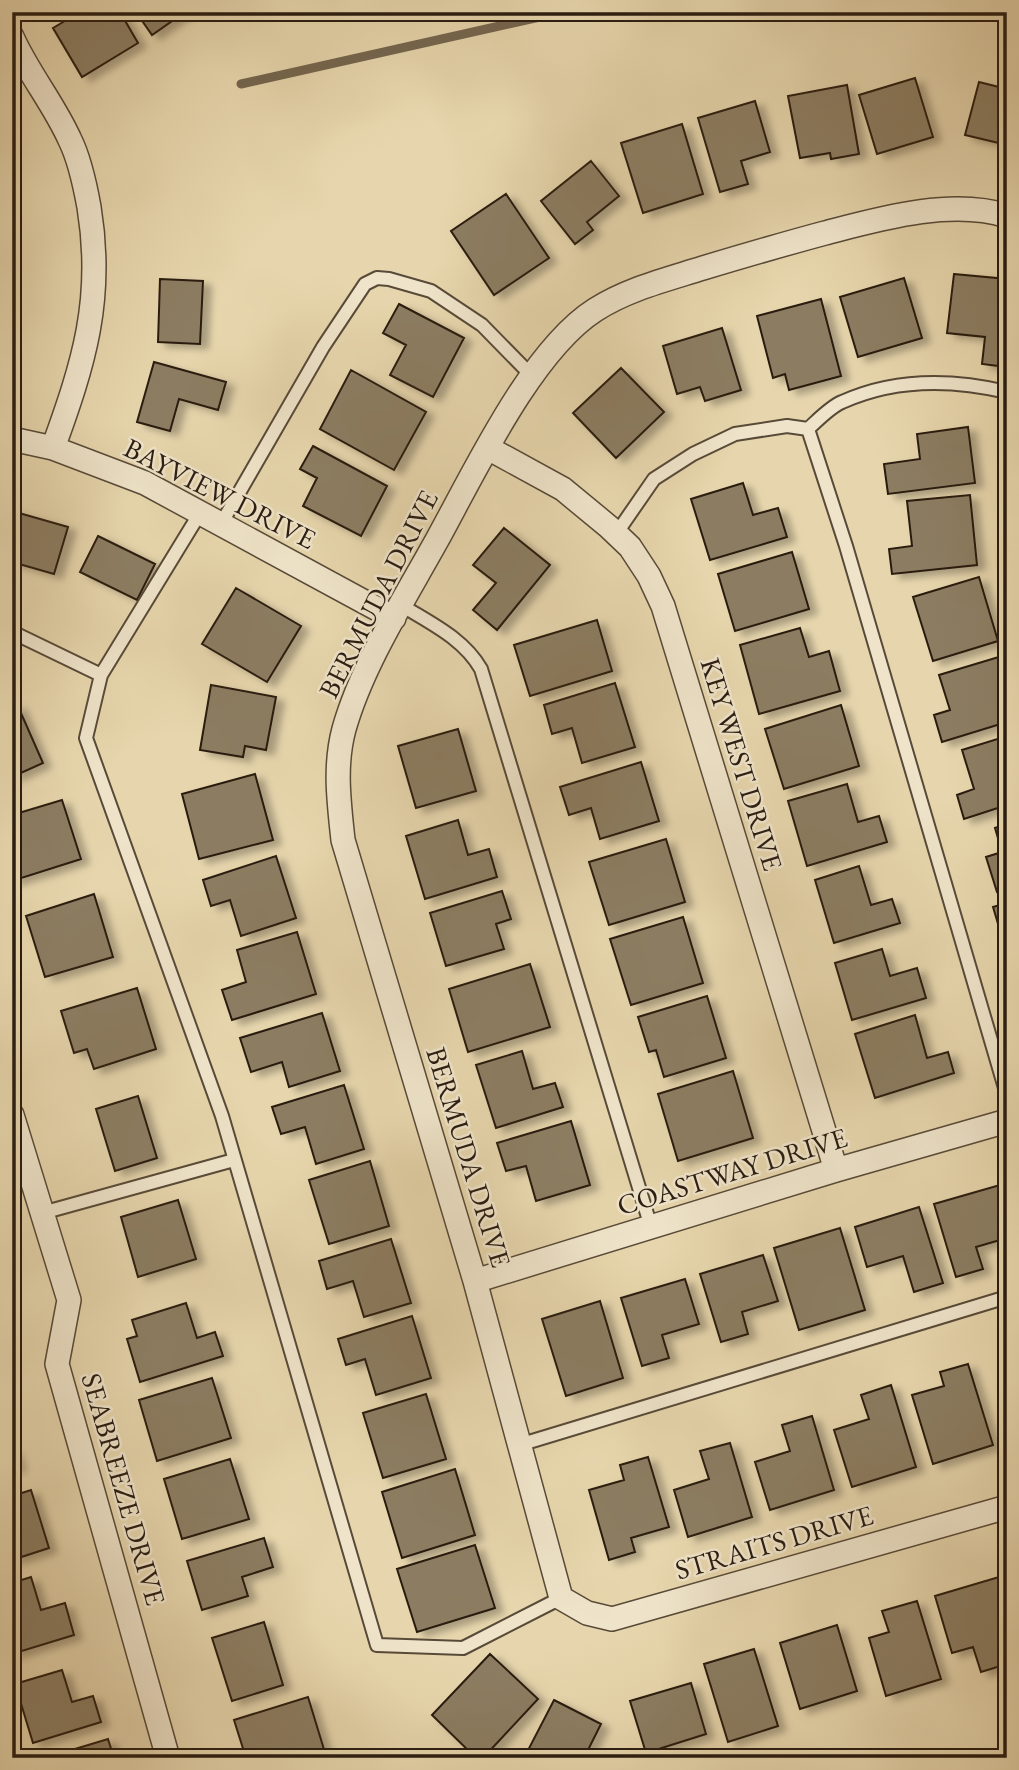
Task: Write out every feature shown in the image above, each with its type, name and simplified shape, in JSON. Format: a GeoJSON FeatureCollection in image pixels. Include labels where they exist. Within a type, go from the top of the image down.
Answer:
{"type":"FeatureCollection","features":[{"type":"Feature","properties":{"kind":"street"},"geometry":{"type":"LineString","coordinates":[[12,37],[72,142],[85,186],[94,239],[95,285],[85,352],[53,448]]}},
{"type":"Feature","properties":{"kind":"street","name":"BERMUDA DRIVE"},"geometry":{"type":"LineString","coordinates":[[561,1598],[475,1281],[343,840],[338,760],[354,698],[397,611],[488,448],[532,376],[562,339],[593,312],[633,289],[888,216],[943,209],[1007,216]]}},
{"type":"Feature","properties":{"kind":"street","name":"BAYVIEW DRIVE"},"geometry":{"type":"LineString","coordinates":[[12,439],[53,448],[145,483],[221,524],[397,611]]}},
{"type":"Feature","properties":{"kind":"street","name":"KEY WEST DRIVE"},"geometry":{"type":"LineString","coordinates":[[488,448],[563,489],[616,534],[649,576],[663,606],[835,1170]]}},
{"type":"Feature","properties":{"kind":"street","name":"SEABREEZE DRIVE"},"geometry":{"type":"LineString","coordinates":[[12,1115],[69,1300],[57,1364],[168,1758]]}},
{"type":"Feature","properties":{"kind":"street","name":"COASTWAY DRIVE"},"geometry":{"type":"LineString","coordinates":[[475,1281],[835,1170],[1007,1121]]}},
{"type":"Feature","properties":{"kind":"street","name":"STRAITS DRIVE"},"geometry":{"type":"LineString","coordinates":[[561,1598],[587,1613],[612,1619],[1007,1507]]}},
{"type":"Feature","properties":{"kind":"lane"},"geometry":{"type":"LineString","coordinates":[[221,524],[323,347],[365,284],[377,278],[430,291],[482,325],[532,376]]}},
{"type":"Feature","properties":{"kind":"lane"},"geometry":{"type":"LineString","coordinates":[[616,534],[654,479],[693,454],[735,435],[786,426],[808,429],[840,402],[901,383],[970,383],[1007,392]]}},
{"type":"Feature","properties":{"kind":"lane"},"geometry":{"type":"LineString","coordinates":[[808,429],[850,559],[1007,1095]]}},
{"type":"Feature","properties":{"kind":"lane"},"geometry":{"type":"LineString","coordinates":[[200,513],[101,675],[86,738],[217,1103],[377,1645],[463,1648],[561,1598]]}},
{"type":"Feature","properties":{"kind":"lane"},"geometry":{"type":"LineString","coordinates":[[397,611],[455,639],[471,652],[481,668],[651,1227]]}},
{"type":"Feature","properties":{"kind":"lane"},"geometry":{"type":"LineString","coordinates":[[12,632],[101,675]]}},
{"type":"Feature","properties":{"kind":"lane"},"geometry":{"type":"LineString","coordinates":[[42,1213],[234,1160]]}},
{"type":"Feature","properties":{"kind":"lane"},"geometry":{"type":"LineString","coordinates":[[519,1445],[1007,1297]]}},
{"type":"Feature","properties":{"kind":"building"},"geometry":{"type":"Polygon","coordinates":[[[80,12],[120,12],[138,43],[82,77],[53,28],[80,12]]]}},
{"type":"Feature","properties":{"kind":"building"},"geometry":{"type":"Polygon","coordinates":[[[136,12],[185,12],[152,35],[136,12]]]}},
{"type":"Feature","properties":{"kind":"building"},"geometry":{"type":"Polygon","coordinates":[[[915,78],[933,137],[877,154],[859,95],[915,78]]]}},
{"type":"Feature","properties":{"kind":"building"},"geometry":{"type":"Polygon","coordinates":[[[979,82],[1007,89],[1007,145],[965,135],[979,82]]]}},
{"type":"Feature","properties":{"kind":"building"},"geometry":{"type":"Polygon","coordinates":[[[847,85],[859,154],[831,159],[830,153],[800,158],[788,96],[847,85]]]}},
{"type":"Feature","properties":{"kind":"building"},"geometry":{"type":"Polygon","coordinates":[[[755,101],[770,152],[741,161],[748,184],[720,192],[698,118],[755,101]]]}},
{"type":"Feature","properties":{"kind":"building"},"geometry":{"type":"Polygon","coordinates":[[[682,124],[703,194],[643,213],[621,143],[682,124]]]}},
{"type":"Feature","properties":{"kind":"building"},"geometry":{"type":"Polygon","coordinates":[[[591,161],[619,196],[587,222],[593,230],[575,244],[541,201],[591,161]]]}},
{"type":"Feature","properties":{"kind":"building"},"geometry":{"type":"Polygon","coordinates":[[[506,194],[549,258],[494,295],[451,231],[506,194]]]}},
{"type":"Feature","properties":{"kind":"building"},"geometry":{"type":"Polygon","coordinates":[[[954,274],[1007,279],[1007,367],[982,364],[985,337],[947,333],[954,274]]]}},
{"type":"Feature","properties":{"kind":"building"},"geometry":{"type":"Polygon","coordinates":[[[904,278],[922,338],[858,357],[840,297],[904,278]]]}},
{"type":"Feature","properties":{"kind":"building"},"geometry":{"type":"Polygon","coordinates":[[[160,279],[203,281],[200,344],[158,342],[160,279]]]}},
{"type":"Feature","properties":{"kind":"building"},"geometry":{"type":"Polygon","coordinates":[[[821,299],[841,376],[789,390],[785,374],[773,378],[757,316],[821,299]]]}},
{"type":"Feature","properties":{"kind":"building"},"geometry":{"type":"Polygon","coordinates":[[[399,304],[464,338],[433,397],[390,375],[406,345],[383,333],[399,304]]]}},
{"type":"Feature","properties":{"kind":"building"},"geometry":{"type":"Polygon","coordinates":[[[722,328],[741,390],[705,401],[700,387],[677,394],[663,346],[722,328]]]}},
{"type":"Feature","properties":{"kind":"building"},"geometry":{"type":"Polygon","coordinates":[[[154,362],[226,382],[218,410],[179,399],[170,431],[137,422],[154,362]]]}},
{"type":"Feature","properties":{"kind":"building"},"geometry":{"type":"Polygon","coordinates":[[[621,368],[664,412],[616,458],[573,413],[621,368]]]}},
{"type":"Feature","properties":{"kind":"building"},"geometry":{"type":"Polygon","coordinates":[[[351,370],[426,412],[394,470],[320,429],[351,370]]]}},
{"type":"Feature","properties":{"kind":"building"},"geometry":{"type":"Polygon","coordinates":[[[968,427],[975,483],[888,494],[884,464],[920,459],[917,434],[968,427]]]}},
{"type":"Feature","properties":{"kind":"building"},"geometry":{"type":"Polygon","coordinates":[[[313,446],[387,486],[361,536],[303,506],[317,478],[300,469],[313,446]]]}},
{"type":"Feature","properties":{"kind":"building"},"geometry":{"type":"Polygon","coordinates":[[[743,483],[753,515],[778,508],[787,537],[710,560],[691,499],[743,483]]]}},
{"type":"Feature","properties":{"kind":"building"},"geometry":{"type":"Polygon","coordinates":[[[970,495],[977,565],[892,574],[889,549],[912,546],[907,501],[970,495]]]}},
{"type":"Feature","properties":{"kind":"building"},"geometry":{"type":"Polygon","coordinates":[[[12,511],[68,527],[54,574],[12,562],[12,511]]]}},
{"type":"Feature","properties":{"kind":"building"},"geometry":{"type":"Polygon","coordinates":[[[504,528],[550,565],[497,630],[473,610],[496,583],[473,565],[504,528]]]}},
{"type":"Feature","properties":{"kind":"building"},"geometry":{"type":"Polygon","coordinates":[[[98,536],[155,564],[137,600],[80,572],[98,536]]]}},
{"type":"Feature","properties":{"kind":"building"},"geometry":{"type":"Polygon","coordinates":[[[792,552],[809,609],[735,631],[718,574],[792,552]]]}},
{"type":"Feature","properties":{"kind":"building"},"geometry":{"type":"Polygon","coordinates":[[[979,577],[998,641],[933,661],[913,597],[979,577]]]}},
{"type":"Feature","properties":{"kind":"building"},"geometry":{"type":"Polygon","coordinates":[[[236,588],[301,626],[267,682],[202,644],[236,588]]]}},
{"type":"Feature","properties":{"kind":"building"},"geometry":{"type":"Polygon","coordinates":[[[597,620],[612,671],[530,696],[514,645],[597,620]]]}},
{"type":"Feature","properties":{"kind":"building"},"geometry":{"type":"Polygon","coordinates":[[[800,628],[809,657],[829,651],[840,691],[759,714],[740,645],[800,628]]]}},
{"type":"Feature","properties":{"kind":"building"},"geometry":{"type":"Polygon","coordinates":[[[1002,656],[1007,672],[1007,722],[942,742],[934,715],[950,710],[939,675],[1002,656]]]}},
{"type":"Feature","properties":{"kind":"building"},"geometry":{"type":"Polygon","coordinates":[[[615,683],[635,747],[582,763],[572,728],[552,734],[544,705],[615,683]]]}},
{"type":"Feature","properties":{"kind":"building"},"geometry":{"type":"Polygon","coordinates":[[[211,685],[276,697],[266,750],[245,746],[243,757],[200,750],[211,685]]]}},
{"type":"Feature","properties":{"kind":"building"},"geometry":{"type":"Polygon","coordinates":[[[17,704],[43,763],[12,777],[12,707],[17,704]]]}},
{"type":"Feature","properties":{"kind":"building"},"geometry":{"type":"Polygon","coordinates":[[[841,705],[859,766],[784,789],[765,729],[841,705]]]}},
{"type":"Feature","properties":{"kind":"building"},"geometry":{"type":"Polygon","coordinates":[[[458,729],[476,791],[416,808],[398,746],[458,729]]]}},
{"type":"Feature","properties":{"kind":"building"},"geometry":{"type":"Polygon","coordinates":[[[1007,736],[1007,805],[964,819],[957,795],[974,789],[962,750],[1007,736]]]}},
{"type":"Feature","properties":{"kind":"building"},"geometry":{"type":"Polygon","coordinates":[[[641,762],[659,821],[600,839],[591,808],[569,815],[560,787],[641,762]]]}},
{"type":"Feature","properties":{"kind":"building"},"geometry":{"type":"Polygon","coordinates":[[[255,774],[273,840],[199,859],[182,794],[255,774]]]}},
{"type":"Feature","properties":{"kind":"building"},"geometry":{"type":"Polygon","coordinates":[[[847,784],[858,822],[879,816],[887,842],[807,866],[788,801],[847,784]]]}},
{"type":"Feature","properties":{"kind":"building"},"geometry":{"type":"Polygon","coordinates":[[[62,800],[81,859],[12,881],[12,815],[62,800]]]}},
{"type":"Feature","properties":{"kind":"building"},"geometry":{"type":"Polygon","coordinates":[[[458,820],[468,855],[489,849],[497,877],[425,899],[406,836],[458,820]]]}},
{"type":"Feature","properties":{"kind":"building"},"geometry":{"type":"Polygon","coordinates":[[[1007,824],[1007,889],[997,892],[986,857],[1002,852],[995,828],[1007,824]]]}},
{"type":"Feature","properties":{"kind":"building"},"geometry":{"type":"Polygon","coordinates":[[[666,839],[685,902],[609,925],[589,862],[666,839]]]}},
{"type":"Feature","properties":{"kind":"building"},"geometry":{"type":"Polygon","coordinates":[[[276,856],[296,918],[241,936],[230,900],[211,906],[203,880],[276,856]]]}},
{"type":"Feature","properties":{"kind":"building"},"geometry":{"type":"Polygon","coordinates":[[[859,866],[871,905],[892,899],[900,923],[834,943],[815,880],[859,866]]]}},
{"type":"Feature","properties":{"kind":"building"},"geometry":{"type":"Polygon","coordinates":[[[502,891],[511,919],[496,924],[504,949],[446,966],[430,913],[502,891]]]}},
{"type":"Feature","properties":{"kind":"building"},"geometry":{"type":"Polygon","coordinates":[[[94,894],[113,957],[45,977],[26,916],[94,894]]]}},
{"type":"Feature","properties":{"kind":"building"},"geometry":{"type":"Polygon","coordinates":[[[1007,903],[1007,936],[1002,937],[993,907],[1007,903]]]}},
{"type":"Feature","properties":{"kind":"building"},"geometry":{"type":"Polygon","coordinates":[[[683,917],[703,983],[631,1005],[610,939],[683,917]]]}},
{"type":"Feature","properties":{"kind":"building"},"geometry":{"type":"Polygon","coordinates":[[[297,932],[316,994],[232,1020],[222,990],[246,982],[237,950],[297,932]]]}},
{"type":"Feature","properties":{"kind":"building"},"geometry":{"type":"Polygon","coordinates":[[[882,949],[890,976],[917,968],[926,998],[852,1020],[835,963],[882,949]]]}},
{"type":"Feature","properties":{"kind":"building"},"geometry":{"type":"Polygon","coordinates":[[[530,964],[550,1027],[468,1052],[449,989],[530,964]]]}},
{"type":"Feature","properties":{"kind":"building"},"geometry":{"type":"Polygon","coordinates":[[[137,988],[156,1049],[94,1069],[87,1049],[74,1053],[61,1011],[137,988]]]}},
{"type":"Feature","properties":{"kind":"building"},"geometry":{"type":"Polygon","coordinates":[[[707,996],[726,1058],[664,1077],[656,1050],[649,1052],[638,1017],[707,996]]]}},
{"type":"Feature","properties":{"kind":"building"},"geometry":{"type":"Polygon","coordinates":[[[322,1013],[340,1071],[289,1087],[282,1062],[251,1072],[240,1038],[322,1013]]]}},
{"type":"Feature","properties":{"kind":"building"},"geometry":{"type":"Polygon","coordinates":[[[915,1015],[927,1058],[948,1052],[954,1073],[875,1098],[855,1034],[915,1015]]]}},
{"type":"Feature","properties":{"kind":"building"},"geometry":{"type":"Polygon","coordinates":[[[522,1051],[533,1089],[555,1083],[563,1107],[496,1128],[476,1065],[522,1051]]]}},
{"type":"Feature","properties":{"kind":"building"},"geometry":{"type":"Polygon","coordinates":[[[733,1071],[753,1138],[678,1161],[658,1094],[733,1071]]]}},
{"type":"Feature","properties":{"kind":"building"},"geometry":{"type":"Polygon","coordinates":[[[344,1085],[364,1149],[316,1164],[305,1127],[281,1134],[272,1107],[344,1085]]]}},
{"type":"Feature","properties":{"kind":"building"},"geometry":{"type":"Polygon","coordinates":[[[138,1096],[157,1158],[115,1171],[96,1109],[138,1096]]]}},
{"type":"Feature","properties":{"kind":"building"},"geometry":{"type":"Polygon","coordinates":[[[571,1121],[590,1185],[536,1201],[526,1166],[506,1171],[497,1143],[571,1121]]]}},
{"type":"Feature","properties":{"kind":"building"},"geometry":{"type":"Polygon","coordinates":[[[370,1161],[389,1226],[329,1244],[309,1180],[370,1161]]]}},
{"type":"Feature","properties":{"kind":"building"},"geometry":{"type":"Polygon","coordinates":[[[1000,1185],[1007,1208],[1007,1238],[976,1247],[983,1269],[956,1277],[934,1204],[1000,1185]]]}},
{"type":"Feature","properties":{"kind":"building"},"geometry":{"type":"Polygon","coordinates":[[[178,1200],[196,1259],[138,1277],[121,1217],[178,1200]]]}},
{"type":"Feature","properties":{"kind":"building"},"geometry":{"type":"Polygon","coordinates":[[[919,1207],[943,1283],[914,1292],[903,1256],[867,1267],[855,1227],[919,1207]]]}},
{"type":"Feature","properties":{"kind":"building"},"geometry":{"type":"Polygon","coordinates":[[[840,1228],[865,1310],[799,1330],[774,1248],[840,1228]]]}},
{"type":"Feature","properties":{"kind":"building"},"geometry":{"type":"Polygon","coordinates":[[[391,1239],[411,1303],[364,1317],[353,1281],[327,1289],[319,1261],[391,1239]]]}},
{"type":"Feature","properties":{"kind":"building"},"geometry":{"type":"Polygon","coordinates":[[[763,1255],[778,1301],[742,1312],[748,1334],[721,1342],[700,1274],[763,1255]]]}},
{"type":"Feature","properties":{"kind":"building"},"geometry":{"type":"Polygon","coordinates":[[[685,1279],[699,1324],[662,1335],[669,1358],[642,1366],[621,1298],[685,1279]]]}},
{"type":"Feature","properties":{"kind":"building"},"geometry":{"type":"Polygon","coordinates":[[[600,1301],[623,1378],[566,1396],[542,1319],[600,1301]]]}},
{"type":"Feature","properties":{"kind":"building"},"geometry":{"type":"Polygon","coordinates":[[[186,1303],[197,1338],[215,1332],[223,1356],[140,1382],[127,1339],[137,1336],[132,1320],[186,1303]]]}},
{"type":"Feature","properties":{"kind":"building"},"geometry":{"type":"Polygon","coordinates":[[[412,1316],[431,1378],[376,1395],[365,1359],[346,1365],[338,1339],[412,1316]]]}},
{"type":"Feature","properties":{"kind":"building"},"geometry":{"type":"Polygon","coordinates":[[[968,1364],[993,1445],[933,1464],[912,1395],[944,1386],[940,1372],[968,1364]]]}},
{"type":"Feature","properties":{"kind":"building"},"geometry":{"type":"Polygon","coordinates":[[[212,1378],[231,1438],[157,1461],[139,1400],[212,1378]]]}},
{"type":"Feature","properties":{"kind":"building"},"geometry":{"type":"Polygon","coordinates":[[[891,1385],[916,1467],[852,1487],[834,1430],[869,1419],[861,1395],[891,1385]]]}},
{"type":"Feature","properties":{"kind":"building"},"geometry":{"type":"Polygon","coordinates":[[[426,1394],[446,1459],[383,1478],[363,1413],[426,1394]]]}},
{"type":"Feature","properties":{"kind":"building"},"geometry":{"type":"Polygon","coordinates":[[[812,1416],[834,1490],[770,1510],[755,1462],[790,1451],[782,1425],[812,1416]]]}},
{"type":"Feature","properties":{"kind":"building"},"geometry":{"type":"Polygon","coordinates":[[[730,1443],[752,1517],[688,1537],[674,1490],[709,1479],[700,1451],[730,1443]]]}},
{"type":"Feature","properties":{"kind":"building"},"geometry":{"type":"Polygon","coordinates":[[[12,1447],[18,1466],[12,1468],[12,1447]]]}},
{"type":"Feature","properties":{"kind":"building"},"geometry":{"type":"Polygon","coordinates":[[[648,1457],[669,1527],[631,1538],[635,1552],[609,1560],[589,1490],[624,1480],[620,1465],[648,1457]]]}},
{"type":"Feature","properties":{"kind":"building"},"geometry":{"type":"Polygon","coordinates":[[[230,1459],[249,1519],[182,1539],[164,1479],[230,1459]]]}},
{"type":"Feature","properties":{"kind":"building"},"geometry":{"type":"Polygon","coordinates":[[[455,1469],[475,1535],[402,1558],[382,1492],[455,1469]]]}},
{"type":"Feature","properties":{"kind":"building"},"geometry":{"type":"Polygon","coordinates":[[[31,1490],[49,1548],[12,1560],[12,1496],[31,1490]]]}},
{"type":"Feature","properties":{"kind":"building"},"geometry":{"type":"Polygon","coordinates":[[[264,1538],[273,1567],[242,1577],[248,1596],[202,1610],[187,1561],[264,1538]]]}},
{"type":"Feature","properties":{"kind":"building"},"geometry":{"type":"Polygon","coordinates":[[[475,1545],[495,1608],[417,1632],[397,1569],[475,1545]]]}},
{"type":"Feature","properties":{"kind":"building"},"geometry":{"type":"Polygon","coordinates":[[[31,1577],[41,1610],[65,1603],[74,1635],[12,1654],[12,1583],[31,1577]]]}},
{"type":"Feature","properties":{"kind":"building"},"geometry":{"type":"Polygon","coordinates":[[[999,1577],[1007,1603],[1007,1664],[981,1672],[973,1647],[952,1653],[935,1596],[999,1577]]]}},
{"type":"Feature","properties":{"kind":"building"},"geometry":{"type":"Polygon","coordinates":[[[917,1601],[941,1679],[886,1696],[869,1638],[889,1632],[882,1611],[917,1601]]]}},
{"type":"Feature","properties":{"kind":"building"},"geometry":{"type":"Polygon","coordinates":[[[264,1622],[283,1685],[232,1701],[212,1638],[264,1622]]]}},
{"type":"Feature","properties":{"kind":"building"},"geometry":{"type":"Polygon","coordinates":[[[837,1625],[857,1691],[800,1709],[780,1643],[837,1625]]]}},
{"type":"Feature","properties":{"kind":"building"},"geometry":{"type":"Polygon","coordinates":[[[754,1649],[778,1726],[728,1742],[704,1664],[754,1649]]]}},
{"type":"Feature","properties":{"kind":"building"},"geometry":{"type":"Polygon","coordinates":[[[490,1654],[538,1699],[483,1758],[476,1758],[432,1715],[490,1654]]]}},
{"type":"Feature","properties":{"kind":"building"},"geometry":{"type":"Polygon","coordinates":[[[62,1670],[72,1702],[93,1696],[101,1722],[33,1743],[15,1684],[62,1670]]]}},
{"type":"Feature","properties":{"kind":"building"},"geometry":{"type":"Polygon","coordinates":[[[691,1683],[706,1734],[646,1753],[630,1701],[691,1683]]]}},
{"type":"Feature","properties":{"kind":"building"},"geometry":{"type":"Polygon","coordinates":[[[308,1697],[326,1756],[246,1758],[234,1720],[308,1697]]]}},
{"type":"Feature","properties":{"kind":"building"},"geometry":{"type":"Polygon","coordinates":[[[554,1700],[601,1724],[584,1758],[524,1758],[554,1700]]]}},
{"type":"Feature","properties":{"kind":"building"},"geometry":{"type":"Polygon","coordinates":[[[108,1739],[114,1758],[45,1758],[108,1739]]]}},
{"type":"Feature","properties":{"kind":"waterway"},"geometry":{"type":"LineString","coordinates":[[241,84],[562,12]]}}]}
